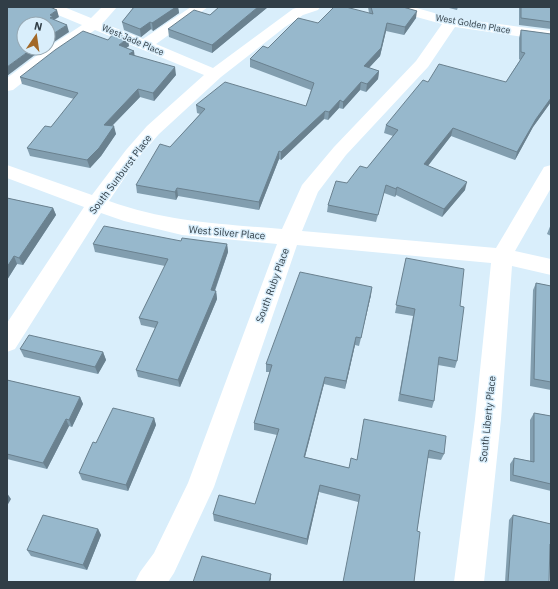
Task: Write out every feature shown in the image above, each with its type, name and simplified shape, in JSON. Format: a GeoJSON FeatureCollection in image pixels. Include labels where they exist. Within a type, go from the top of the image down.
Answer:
{"type":"FeatureCollection","features":[{"type":"Feature","properties":{"kind":"street","name":"West Jade Place"},"geometry":{"type":"LineString","coordinates":[[51,7],[215,74]]}},
{"type":"Feature","properties":{"kind":"street"},"geometry":{"type":"LineString","coordinates":[[7,86],[50,53],[94,24],[110,7]]}},
{"type":"Feature","properties":{"kind":"street"},"geometry":{"type":"LineString","coordinates":[[145,45],[201,7]]}},
{"type":"Feature","properties":{"kind":"street","name":"West Golden Place"},"geometry":{"type":"LineString","coordinates":[[396,7],[451,22],[551,36]]}},
{"type":"Feature","properties":{"kind":"street","name":"South Sunburst Place"},"geometry":{"type":"LineString","coordinates":[[7,342],[97,203],[132,154],[153,130],[215,74],[280,24],[309,8]]}},
{"type":"Feature","properties":{"kind":"street","name":"South Ruby Place"},"geometry":{"type":"LineString","coordinates":[[150,582],[164,563],[200,487],[289,238],[309,190],[325,168],[422,64],[451,22]]}},
{"type":"Feature","properties":{"kind":"street","name":"West Silver Place"},"geometry":{"type":"LineString","coordinates":[[7,171],[124,214],[182,228],[502,256],[551,267]]}},
{"type":"Feature","properties":{"kind":"street"},"geometry":{"type":"LineString","coordinates":[[502,256],[551,171]]}},
{"type":"Feature","properties":{"kind":"street","name":"South Liberty Place"},"geometry":{"type":"LineString","coordinates":[[469,582],[488,419],[502,256]]}},
{"type":"Feature","properties":{"kind":"building"},"geometry":{"type":"Polygon","coordinates":[[[7,7],[50,7],[57,10],[50,15],[53,16],[16,16],[16,56],[22,56],[7,67],[7,7]]]}},
{"type":"Feature","properties":{"kind":"building"},"geometry":{"type":"Polygon","coordinates":[[[134,7],[176,7],[140,29],[122,22],[134,7]]]}},
{"type":"Feature","properties":{"kind":"building"},"geometry":{"type":"Polygon","coordinates":[[[219,7],[258,7],[212,45],[168,29],[194,10],[210,15],[219,7]]]}},
{"type":"Feature","properties":{"kind":"building"},"geometry":{"type":"Polygon","coordinates":[[[334,7],[346,7],[373,14],[371,7],[403,7],[417,11],[405,27],[387,23],[381,48],[364,66],[379,71],[367,84],[361,82],[343,102],[340,100],[329,112],[325,111],[281,152],[279,151],[259,202],[177,188],[175,192],[136,185],[160,144],[170,147],[205,109],[196,105],[225,82],[306,106],[314,83],[250,59],[263,46],[268,48],[298,18],[318,23],[334,7]]]}},
{"type":"Feature","properties":{"kind":"building"},"geometry":{"type":"Polygon","coordinates":[[[521,7],[551,7],[551,22],[521,18],[521,7]]]}},
{"type":"Feature","properties":{"kind":"building"},"geometry":{"type":"Polygon","coordinates":[[[56,20],[67,25],[56,32],[56,20]]]}},
{"type":"Feature","properties":{"kind":"building"},"geometry":{"type":"Polygon","coordinates":[[[521,30],[551,34],[551,98],[536,119],[517,152],[453,128],[424,164],[467,182],[444,209],[397,187],[396,189],[386,185],[378,215],[328,205],[336,181],[347,183],[360,166],[367,168],[398,130],[386,125],[423,80],[428,82],[439,64],[506,82],[525,53],[521,52],[521,30]]]}},
{"type":"Feature","properties":{"kind":"building"},"geometry":{"type":"Polygon","coordinates":[[[83,31],[108,40],[114,33],[128,38],[119,45],[134,51],[129,54],[175,67],[153,93],[138,89],[104,125],[114,126],[99,148],[87,160],[27,148],[45,126],[51,127],[78,93],[20,77],[47,56],[56,56],[56,49],[83,31]]]}},
{"type":"Feature","properties":{"kind":"building"},"geometry":{"type":"Polygon","coordinates":[[[7,198],[53,208],[19,258],[14,256],[7,267],[7,198]]]}},
{"type":"Feature","properties":{"kind":"building"},"geometry":{"type":"Polygon","coordinates":[[[104,226],[181,241],[182,238],[227,244],[211,290],[216,291],[178,380],[136,370],[158,322],[139,318],[168,259],[93,244],[104,226]]]}},
{"type":"Feature","properties":{"kind":"building"},"geometry":{"type":"Polygon","coordinates":[[[406,258],[464,269],[460,306],[464,307],[457,361],[439,357],[434,401],[400,394],[415,309],[396,305],[406,258]]]}},
{"type":"Feature","properties":{"kind":"building"},"geometry":{"type":"Polygon","coordinates":[[[300,272],[372,287],[361,338],[356,337],[346,381],[325,377],[304,457],[349,468],[351,458],[357,460],[364,419],[446,436],[444,454],[429,450],[417,531],[420,532],[414,582],[343,582],[360,495],[320,485],[307,539],[213,514],[219,495],[255,504],[279,429],[254,423],[272,365],[266,364],[300,272]]]}},
{"type":"Feature","properties":{"kind":"building"},"geometry":{"type":"Polygon","coordinates":[[[536,283],[551,286],[551,382],[534,379],[536,283]]]}},
{"type":"Feature","properties":{"kind":"building"},"geometry":{"type":"Polygon","coordinates":[[[29,335],[103,352],[95,367],[20,349],[29,335]]]}},
{"type":"Feature","properties":{"kind":"building"},"geometry":{"type":"Polygon","coordinates":[[[7,380],[80,397],[69,420],[66,419],[43,463],[7,454],[7,380]]]}},
{"type":"Feature","properties":{"kind":"building"},"geometry":{"type":"Polygon","coordinates":[[[113,408],[154,418],[126,485],[79,473],[93,442],[96,443],[113,408]]]}},
{"type":"Feature","properties":{"kind":"building"},"geometry":{"type":"Polygon","coordinates":[[[534,413],[551,416],[551,484],[513,475],[514,458],[534,462],[534,413]]]}},
{"type":"Feature","properties":{"kind":"building"},"geometry":{"type":"Polygon","coordinates":[[[43,515],[98,529],[83,565],[27,550],[43,515]]]}},
{"type":"Feature","properties":{"kind":"building"},"geometry":{"type":"Polygon","coordinates":[[[513,515],[551,524],[549,582],[508,582],[513,515]]]}},
{"type":"Feature","properties":{"kind":"building"},"geometry":{"type":"Polygon","coordinates":[[[202,556],[271,574],[269,582],[193,582],[202,556]]]}}]}
